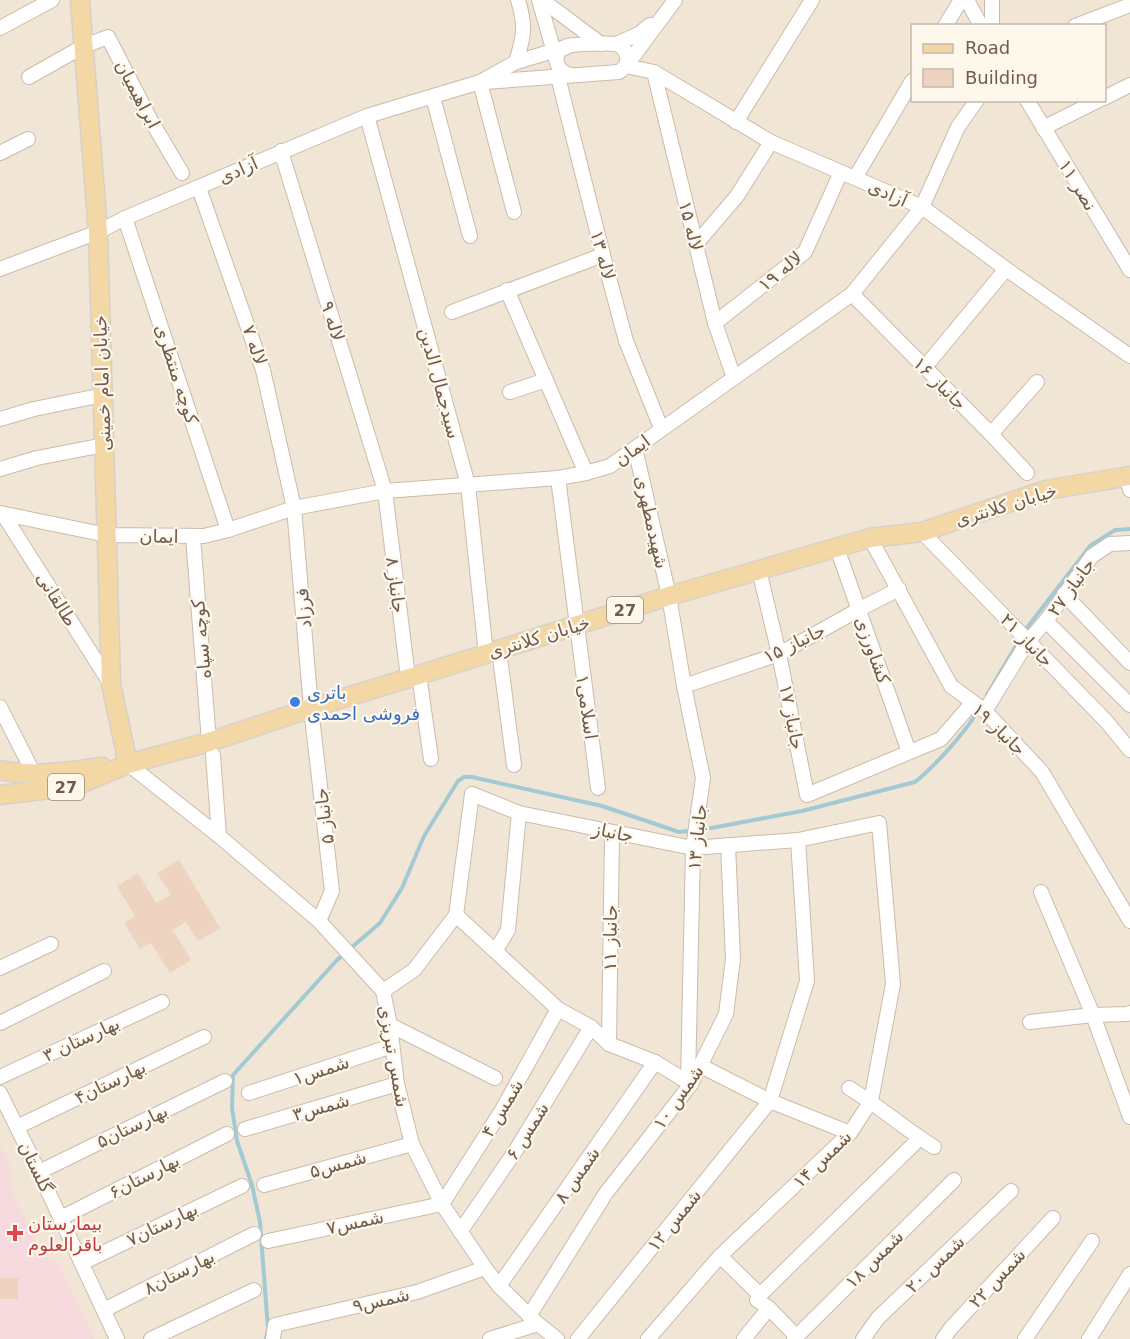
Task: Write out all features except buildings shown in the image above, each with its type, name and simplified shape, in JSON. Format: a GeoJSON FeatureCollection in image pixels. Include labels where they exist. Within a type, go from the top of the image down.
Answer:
{"type":"FeatureCollection","features":[{"type":"Feature","properties":{"kind":"main road","name":"خیابان امام خمینی"},"geometry":{"type":"LineString","coordinates":[[80,0],[98,232],[111,684],[128,764]]}},
{"type":"Feature","properties":{"kind":"main road","name":"خیابان کلانتری"},"geometry":{"type":"LineString","coordinates":[[0,770],[34,774],[73,771],[128,764],[211,748],[311,708],[669,596],[870,538],[922,532],[1046,490],[1129,480]]}},
{"type":"Feature","properties":{"kind":"main road","name":"خیابان کلانتری"},"geometry":{"type":"LineString","coordinates":[[0,795],[75,786],[128,764]]}},
{"type":"Feature","properties":{"kind":"street"},"geometry":{"type":"LineString","coordinates":[[0,28],[52,0]]}},
{"type":"Feature","properties":{"kind":"street"},"geometry":{"type":"LineString","coordinates":[[516,62],[523,41],[524,18],[518,0]]}},
{"type":"Feature","properties":{"kind":"street"},"geometry":{"type":"LineString","coordinates":[[540,0],[601,44]]}},
{"type":"Feature","properties":{"kind":"street"},"geometry":{"type":"LineString","coordinates":[[540,0],[559,53],[560,71],[573,75]]}},
{"type":"Feature","properties":{"kind":"street"},"geometry":{"type":"LineString","coordinates":[[736,122],[812,0]]}},
{"type":"Feature","properties":{"kind":"street"},"geometry":{"type":"LineString","coordinates":[[946,24],[961,0]]}},
{"type":"Feature","properties":{"kind":"street"},"geometry":{"type":"LineString","coordinates":[[967,0],[980,24]]}},
{"type":"Feature","properties":{"kind":"street"},"geometry":{"type":"LineString","coordinates":[[992,0],[992,24]]}},
{"type":"Feature","properties":{"kind":"street"},"geometry":{"type":"LineString","coordinates":[[616,44],[639,34],[671,5]]}},
{"type":"Feature","properties":{"kind":"street"},"geometry":{"type":"LineString","coordinates":[[626,66],[671,5]]}},
{"type":"Feature","properties":{"kind":"street"},"geometry":{"type":"LineString","coordinates":[[1080,24],[1130,5]]}},
{"type":"Feature","properties":{"kind":"street","name":"ابراهیمیان"},"geometry":{"type":"LineString","coordinates":[[84,46],[108,36],[150,119],[182,173]]}},
{"type":"Feature","properties":{"kind":"street","name":"آزادی"},"geometry":{"type":"LineString","coordinates":[[0,269],[98,232],[281,151],[367,116],[480,82],[516,62],[601,44],[616,44]]}},
{"type":"Feature","properties":{"kind":"street"},"geometry":{"type":"LineString","coordinates":[[616,44],[621,45],[627,52],[626,66]]}},
{"type":"Feature","properties":{"kind":"street"},"geometry":{"type":"LineString","coordinates":[[29,77],[84,46]]}},
{"type":"Feature","properties":{"kind":"street","name":"آزادی"},"geometry":{"type":"LineString","coordinates":[[480,82],[614,73],[626,66],[654,72],[771,142],[922,207],[1130,356]]}},
{"type":"Feature","properties":{"kind":"street","name":"لاله ۱۵"},"geometry":{"type":"LineString","coordinates":[[654,72],[715,323],[734,378]]}},
{"type":"Feature","properties":{"kind":"street","name":"لاله ۱۳"},"geometry":{"type":"LineString","coordinates":[[558,77],[626,341],[661,428]]}},
{"type":"Feature","properties":{"kind":"street"},"geometry":{"type":"LineString","coordinates":[[480,82],[514,212]]}},
{"type":"Feature","properties":{"kind":"street"},"geometry":{"type":"LineString","coordinates":[[855,178],[911,83]]}},
{"type":"Feature","properties":{"kind":"street"},"geometry":{"type":"LineString","coordinates":[[1106,97],[1130,86]]}},
{"type":"Feature","properties":{"kind":"street"},"geometry":{"type":"LineString","coordinates":[[433,97],[470,236]]}},
{"type":"Feature","properties":{"kind":"street","name":"ایمان"},"geometry":{"type":"LineString","coordinates":[[2,513],[107,535],[193,537],[228,530],[294,508],[385,491],[558,478],[610,466],[852,294],[922,207],[958,127],[976,102]]}},
{"type":"Feature","properties":{"kind":"street","name":"نصر ۱۱"},"geometry":{"type":"LineString","coordinates":[[1028,102],[1130,270]]}},
{"type":"Feature","properties":{"kind":"street"},"geometry":{"type":"LineString","coordinates":[[1043,128],[1095,102]]}},
{"type":"Feature","properties":{"kind":"street","name":"سیدجمال الدین"},"geometry":{"type":"LineString","coordinates":[[367,116],[468,485],[493,652],[514,765]]}},
{"type":"Feature","properties":{"kind":"street"},"geometry":{"type":"LineString","coordinates":[[0,153],[28,140]]}},
{"type":"Feature","properties":{"kind":"street"},"geometry":{"type":"LineString","coordinates":[[696,244],[737,196],[771,142]]}},
{"type":"Feature","properties":{"kind":"street","name":"لاله ۹"},"geometry":{"type":"LineString","coordinates":[[281,151],[385,491]]}},
{"type":"Feature","properties":{"kind":"street","name":"لاله ۱۹"},"geometry":{"type":"LineString","coordinates":[[715,323],[805,252],[841,172]]}},
{"type":"Feature","properties":{"kind":"street","name":"لاله ۷"},"geometry":{"type":"LineString","coordinates":[[199,188],[263,370],[294,508]]}},
{"type":"Feature","properties":{"kind":"street","name":"کوچه منتظری"},"geometry":{"type":"LineString","coordinates":[[126,218],[228,530]]}},
{"type":"Feature","properties":{"kind":"street"},"geometry":{"type":"LineString","coordinates":[[452,312],[603,255]]}},
{"type":"Feature","properties":{"kind":"street"},"geometry":{"type":"LineString","coordinates":[[925,368],[1006,269]]}},
{"type":"Feature","properties":{"kind":"street"},"geometry":{"type":"LineString","coordinates":[[507,290],[586,473]]}},
{"type":"Feature","properties":{"kind":"street","name":"جانباز ۱۶"},"geometry":{"type":"LineString","coordinates":[[852,294],[1027,473]]}},
{"type":"Feature","properties":{"kind":"street"},"geometry":{"type":"LineString","coordinates":[[510,392],[546,380]]}},
{"type":"Feature","properties":{"kind":"street"},"geometry":{"type":"LineString","coordinates":[[991,434],[1037,382]]}},
{"type":"Feature","properties":{"kind":"street"},"geometry":{"type":"LineString","coordinates":[[0,419],[34,409],[103,395]]}},
{"type":"Feature","properties":{"kind":"street"},"geometry":{"type":"LineString","coordinates":[[0,469],[104,445]]}},
{"type":"Feature","properties":{"kind":"street","name":"شهیدمطهری"},"geometry":{"type":"LineString","coordinates":[[635,448],[669,596]]}},
{"type":"Feature","properties":{"kind":"street","name":"اسلامی۱"},"geometry":{"type":"LineString","coordinates":[[558,478],[598,788]]}},
{"type":"Feature","properties":{"kind":"street","name":"جانباز ۸"},"geometry":{"type":"LineString","coordinates":[[385,491],[414,677],[431,759]]}},
{"type":"Feature","properties":{"kind":"street","name":"فرزاد"},"geometry":{"type":"LineString","coordinates":[[294,508],[311,708]]}},
{"type":"Feature","properties":{"kind":"street","name":"طالقانی"},"geometry":{"type":"LineString","coordinates":[[2,513],[111,684]]}},
{"type":"Feature","properties":{"kind":"street","name":"جانباز ۲۱"},"geometry":{"type":"LineString","coordinates":[[922,532],[1106,721],[1130,750]]}},
{"type":"Feature","properties":{"kind":"street","name":"کوچه سپاه"},"geometry":{"type":"LineString","coordinates":[[193,537],[219,836]]}},
{"type":"Feature","properties":{"kind":"street","name":"جانباز ۱۹"},"geometry":{"type":"LineString","coordinates":[[870,538],[951,686],[985,711],[1042,772],[1130,921]]}},
{"type":"Feature","properties":{"kind":"street","name":"جانباز ۲۷"},"geometry":{"type":"LineString","coordinates":[[985,711],[1028,641],[1046,621],[1092,556],[1110,544],[1130,543]]}},
{"type":"Feature","properties":{"kind":"street","name":"کشاورزی"},"geometry":{"type":"LineString","coordinates":[[837,548],[909,752]]}},
{"type":"Feature","properties":{"kind":"street","name":"جانباز ۱۷"},"geometry":{"type":"LineString","coordinates":[[759,570],[779,654],[807,795],[909,752]]}},
{"type":"Feature","properties":{"kind":"street","name":"جانباز ۱۵"},"geometry":{"type":"LineString","coordinates":[[684,686],[779,654],[899,589]]}},
{"type":"Feature","properties":{"kind":"street"},"geometry":{"type":"LineString","coordinates":[[1064,594],[1130,663]]}},
{"type":"Feature","properties":{"kind":"street","name":"جانباز ۱۳"},"geometry":{"type":"LineString","coordinates":[[669,596],[684,686],[704,778],[693,848],[690,1083]]}},
{"type":"Feature","properties":{"kind":"street"},"geometry":{"type":"LineString","coordinates":[[1046,621],[1130,705]]}},
{"type":"Feature","properties":{"kind":"street"},"geometry":{"type":"LineString","coordinates":[[909,752],[941,739],[972,703]]}},
{"type":"Feature","properties":{"kind":"street"},"geometry":{"type":"LineString","coordinates":[[0,706],[34,774]]}},
{"type":"Feature","properties":{"kind":"street","name":"جانباز ۵"},"geometry":{"type":"LineString","coordinates":[[311,708],[332,891],[319,921]]}},
{"type":"Feature","properties":{"kind":"street","name":"شمس تبریزی"},"geometry":{"type":"LineString","coordinates":[[128,764],[219,836],[319,921],[383,991],[390,1025],[397,1084],[412,1144],[442,1204],[485,1268],[499,1286],[557,1339]]}},
{"type":"Feature","properties":{"kind":"street","name":"جانباز"},"geometry":{"type":"LineString","coordinates":[[456,915],[472,794],[519,813],[693,848],[798,840],[879,823]]}},
{"type":"Feature","properties":{"kind":"street"},"geometry":{"type":"LineString","coordinates":[[496,950],[508,930],[519,813]]}},
{"type":"Feature","properties":{"kind":"street","name":"شمس ۱۴"},"geometry":{"type":"LineString","coordinates":[[648,1339],[720,1256],[850,1134],[871,1101],[893,984],[879,823]]}},
{"type":"Feature","properties":{"kind":"street","name":"جانباز ۱۱"},"geometry":{"type":"LineString","coordinates":[[609,1044],[612,832]]}},
{"type":"Feature","properties":{"kind":"street"},"geometry":{"type":"LineString","coordinates":[[770,1101],[807,981],[798,840]]}},
{"type":"Feature","properties":{"kind":"street","name":"شمس ۱۰"},"geometry":{"type":"LineString","coordinates":[[534,1320],[606,1193],[702,1066],[726,1014],[733,959],[728,845]]}},
{"type":"Feature","properties":{"kind":"street"},"geometry":{"type":"LineString","coordinates":[[1041,892],[1093,1016],[1130,1117]]}},
{"type":"Feature","properties":{"kind":"street"},"geometry":{"type":"LineString","coordinates":[[383,991],[414,970],[456,915],[558,1009],[591,1027],[609,1044],[655,1062],[690,1083]]}},
{"type":"Feature","properties":{"kind":"street"},"geometry":{"type":"LineString","coordinates":[[0,968],[51,944]]}},
{"type":"Feature","properties":{"kind":"street"},"geometry":{"type":"LineString","coordinates":[[0,1023],[104,971]]}},
{"type":"Feature","properties":{"kind":"street","name":"بهارستان ۳"},"geometry":{"type":"LineString","coordinates":[[0,1077],[162,1002]]}},
{"type":"Feature","properties":{"kind":"street","name":"شمس ۴"},"geometry":{"type":"LineString","coordinates":[[442,1204],[502,1110],[558,1009]]}},
{"type":"Feature","properties":{"kind":"street"},"geometry":{"type":"LineString","coordinates":[[1030,1022],[1130,1013]]}},
{"type":"Feature","properties":{"kind":"street"},"geometry":{"type":"LineString","coordinates":[[390,1025],[495,1078]]}},
{"type":"Feature","properties":{"kind":"street","name":"شمس ۶"},"geometry":{"type":"LineString","coordinates":[[460,1232],[516,1149],[591,1027]]}},
{"type":"Feature","properties":{"kind":"street","name":"بهارستان۴"},"geometry":{"type":"LineString","coordinates":[[17,1126],[204,1037]]}},
{"type":"Feature","properties":{"kind":"street","name":"شمس۱"},"geometry":{"type":"LineString","coordinates":[[249,1093],[392,1046]]}},
{"type":"Feature","properties":{"kind":"street","name":"شمس ۸"},"geometry":{"type":"LineString","coordinates":[[499,1286],[655,1062]]}},
{"type":"Feature","properties":{"kind":"street"},"geometry":{"type":"LineString","coordinates":[[702,1066],[770,1101],[850,1134]]}},
{"type":"Feature","properties":{"kind":"street","name":"بهارستان۵"},"geometry":{"type":"LineString","coordinates":[[39,1172],[225,1081]]}},
{"type":"Feature","properties":{"kind":"street","name":"شمس۳"},"geometry":{"type":"LineString","coordinates":[[245,1129],[397,1084]]}},
{"type":"Feature","properties":{"kind":"street"},"geometry":{"type":"LineString","coordinates":[[849,1088],[871,1101],[934,1147]]}},
{"type":"Feature","properties":{"kind":"street","name":"گلستان"},"geometry":{"type":"LineString","coordinates":[[0,1093],[117,1339]]}},
{"type":"Feature","properties":{"kind":"street","name":"شمس ۱۲"},"geometry":{"type":"LineString","coordinates":[[578,1339],[770,1101]]}},
{"type":"Feature","properties":{"kind":"street","name":"بهارستان۶"},"geometry":{"type":"LineString","coordinates":[[61,1218],[227,1134]]}},
{"type":"Feature","properties":{"kind":"street"},"geometry":{"type":"LineString","coordinates":[[744,1339],[762,1301],[920,1138]]}},
{"type":"Feature","properties":{"kind":"street","name":"شمس۵"},"geometry":{"type":"LineString","coordinates":[[264,1185],[412,1144]]}},
{"type":"Feature","properties":{"kind":"street","name":"شمس ۱۸"},"geometry":{"type":"LineString","coordinates":[[796,1338],[954,1180]]}},
{"type":"Feature","properties":{"kind":"street","name":"بهارستان۷"},"geometry":{"type":"LineString","coordinates":[[82,1263],[242,1185]]}},
{"type":"Feature","properties":{"kind":"street","name":"شمس ۲۰"},"geometry":{"type":"LineString","coordinates":[[863,1339],[878,1318],[1011,1191]]}},
{"type":"Feature","properties":{"kind":"street","name":"شمس۷"},"geometry":{"type":"LineString","coordinates":[[268,1241],[442,1204]]}},
{"type":"Feature","properties":{"kind":"street","name":"شمس ۲۲"},"geometry":{"type":"LineString","coordinates":[[943,1339],[1053,1218]]}},
{"type":"Feature","properties":{"kind":"street","name":"بهارستان۸"},"geometry":{"type":"LineString","coordinates":[[104,1310],[254,1234]]}},
{"type":"Feature","properties":{"kind":"street"},"geometry":{"type":"LineString","coordinates":[[1026,1339],[1092,1241]]}},
{"type":"Feature","properties":{"kind":"street"},"geometry":{"type":"LineString","coordinates":[[720,1256],[796,1338]]}},
{"type":"Feature","properties":{"kind":"street","name":"شمس۹"},"geometry":{"type":"LineString","coordinates":[[273,1339],[275,1325],[417,1292],[485,1268]]}},
{"type":"Feature","properties":{"kind":"street"},"geometry":{"type":"LineString","coordinates":[[1089,1339],[1130,1274]]}},
{"type":"Feature","properties":{"kind":"street"},"geometry":{"type":"LineString","coordinates":[[151,1339],[254,1290]]}},
{"type":"Feature","properties":{"kind":"street"},"geometry":{"type":"LineString","coordinates":[[490,1339],[534,1320]]}},
{"type":"Feature","properties":{"kind":"shaded area"},"geometry":{"type":"Polygon","coordinates":[[[0,0],[1130,0],[1130,1339],[0,1339],[0,0]]]}},
{"type":"Feature","properties":{"kind":"shaded area","name":"بیمارستان باقرالعلوم"},"geometry":{"type":"Polygon","coordinates":[[[0,1145],[13,1171],[8,1184],[42,1256],[57,1261],[95,1339],[0,1339],[0,1145]]]}},
{"type":"Feature","properties":{"kind":"waterway"},"geometry":{"type":"LineString","coordinates":[[987,695],[1026,629],[1090,546],[1115,530],[1130,529]]}},
{"type":"Feature","properties":{"kind":"waterway"},"geometry":{"type":"LineString","coordinates":[[266,1339],[268,1329],[260,1222],[252,1185],[237,1141],[232,1108],[233,1075],[337,960],[380,923],[402,888],[424,836],[458,781],[464,777],[472,777],[602,806],[679,832],[706,829],[802,811],[915,782],[950,748],[979,709]]}},
{"type":"Feature","properties":{"kind":"place","name":"باتری فروشی احمدی"},"geometry":{"type":"Point","coordinates":[295,702]}},
{"type":"Feature","properties":{"kind":"place","name":"بیمارستان باقرالعلوم"},"geometry":{"type":"Point","coordinates":[15,1233]}}]}
